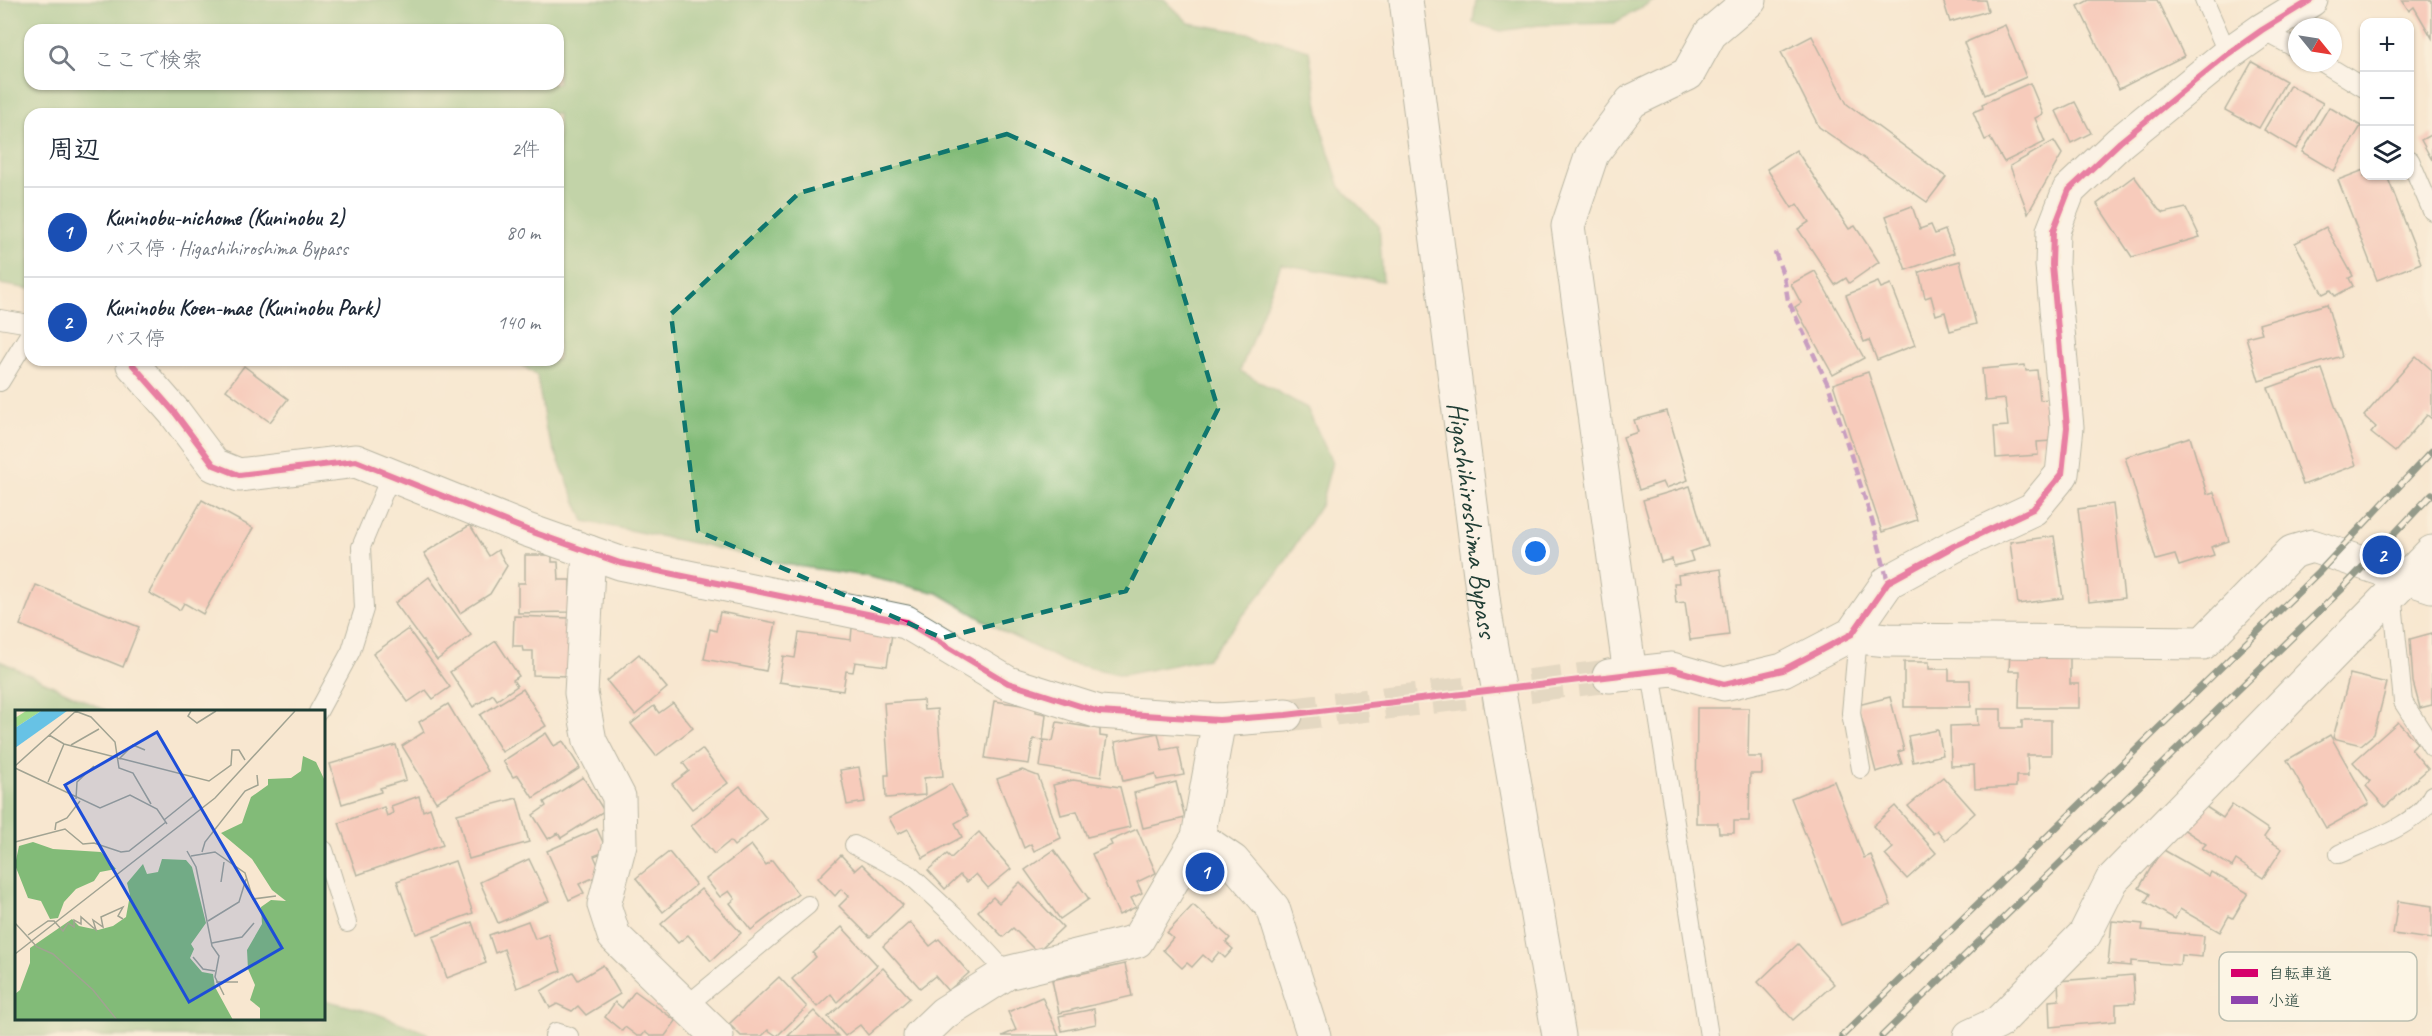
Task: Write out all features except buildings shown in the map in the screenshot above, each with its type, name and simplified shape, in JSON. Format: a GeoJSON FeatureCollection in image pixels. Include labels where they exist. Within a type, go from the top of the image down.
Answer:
{"type":"FeatureCollection","features":[{"type":"Feature","properties":{"kind":"main road","name":"Higashihiroshima Bypass"},"geometry":{"type":"LineString","coordinates":[[1406,0],[1485,613],[1559,1036]]}},
{"type":"Feature","properties":{"kind":"main road"},"geometry":{"type":"LineString","coordinates":[[1750,0],[1710,34],[1688,74],[1632,101],[1592,154],[1568,226],[1630,674],[1672,669],[1724,684],[1783,670],[1855,636],[1888,640],[2203,643],[2292,552],[2312,546],[2410,585]]}},
{"type":"Feature","properties":{"kind":"main road"},"geometry":{"type":"LineString","coordinates":[[1855,636],[1888,582],[1928,559],[2032,509],[2062,474],[2067,427],[2052,265],[2052,231],[2069,190],[2120,142],[2228,54],[2311,0]]}},
{"type":"Feature","properties":{"kind":"main road"},"geometry":{"type":"LineString","coordinates":[[134,366],[175,413],[214,465],[239,475],[356,461],[620,563],[906,622],[1008,683],[1099,712],[1219,720],[1286,715]]}},
{"type":"Feature","properties":{"kind":"main road"},"geometry":{"type":"LineString","coordinates":[[589,552],[581,693],[590,741],[619,797],[620,844],[604,905],[614,936],[717,1036]]}},
{"type":"Feature","properties":{"kind":"main road"},"geometry":{"type":"LineString","coordinates":[[1970,1036],[1998,1023],[2085,934],[2112,880],[2410,585],[2432,552]]}},
{"type":"Feature","properties":{"kind":"main road"},"geometry":{"type":"LineString","coordinates":[[920,1036],[944,1012],[1007,973],[1137,941],[1198,837],[1219,720]]}},
{"type":"Feature","properties":{"kind":"main road"},"geometry":{"type":"LineString","coordinates":[[1198,837],[1233,861],[1273,908],[1314,1036]]}},
{"type":"Feature","properties":{"kind":"lane"},"geometry":{"type":"LineString","coordinates":[[2204,0],[2228,54]]}},
{"type":"Feature","properties":{"kind":"lane"},"geometry":{"type":"LineString","coordinates":[[2262,30],[2288,44]]}},
{"type":"Feature","properties":{"kind":"lane"},"geometry":{"type":"LineString","coordinates":[[2338,72],[2360,86]]}},
{"type":"Feature","properties":{"kind":"lane"},"geometry":{"type":"LineString","coordinates":[[2414,171],[2432,210]]}},
{"type":"Feature","properties":{"kind":"lane"},"geometry":{"type":"LineString","coordinates":[[0,319],[24,323]]}},
{"type":"Feature","properties":{"kind":"lane"},"geometry":{"type":"LineString","coordinates":[[0,382],[24,343]]}},
{"type":"Feature","properties":{"kind":"lane"},"geometry":{"type":"LineString","coordinates":[[319,710],[351,651],[364,609],[361,547],[391,475]]}},
{"type":"Feature","properties":{"kind":"lane"},"geometry":{"type":"LineString","coordinates":[[2410,585],[2403,702],[2432,747]]}},
{"type":"Feature","properties":{"kind":"lane"},"geometry":{"type":"LineString","coordinates":[[1855,636],[1851,713],[1861,769]]}},
{"type":"Feature","properties":{"kind":"lane"},"geometry":{"type":"LineString","coordinates":[[1630,674],[1709,1036]]}},
{"type":"Feature","properties":{"kind":"lane"},"geometry":{"type":"LineString","coordinates":[[2339,854],[2404,824],[2430,801],[2432,795]]}},
{"type":"Feature","properties":{"kind":"lane"},"geometry":{"type":"LineString","coordinates":[[854,845],[909,874],[954,916],[1007,973]]}},
{"type":"Feature","properties":{"kind":"lane"},"geometry":{"type":"LineString","coordinates":[[326,856],[347,924]]}},
{"type":"Feature","properties":{"kind":"lane"},"geometry":{"type":"LineString","coordinates":[[686,1006],[808,905]]}},
{"type":"Feature","properties":{"kind":"lane"},"geometry":{"type":"LineString","coordinates":[[554,1036],[556,1032],[569,1036]]}},
{"type":"Feature","properties":{"kind":"highlighted area"},"geometry":{"type":"Polygon","coordinates":[[[1007,134],[1155,200],[1218,409],[1126,591],[942,638],[698,531],[671,314],[799,193],[1007,134]]]}},
{"type":"Feature","properties":{"kind":"green space"},"geometry":{"type":"Polygon","coordinates":[[[0,0],[1165,0],[1189,23],[1254,34],[1309,50],[1322,131],[1340,187],[1379,226],[1383,281],[1281,264],[1240,371],[1307,408],[1332,462],[1321,504],[1277,574],[1208,658],[1123,675],[1065,662],[1004,632],[938,593],[865,576],[783,564],[584,521],[546,430],[537,376],[523,366],[564,366],[564,108],[24,108],[24,288],[0,284],[0,0]]]}},
{"type":"Feature","properties":{"kind":"green space"},"geometry":{"type":"Polygon","coordinates":[[[1476,0],[1655,0],[1614,23],[1539,25],[1501,31],[1473,23],[1476,0]]]}},
{"type":"Feature","properties":{"kind":"green space"},"geometry":{"type":"Polygon","coordinates":[[[0,661],[105,710],[15,710],[15,1021],[326,1021],[326,1001],[375,1013],[427,1033],[429,1036],[0,1036],[0,661]]]}},
{"type":"Feature","properties":{"kind":"tunnel"},"geometry":{"type":"LineString","coordinates":[[1286,715],[1609,676]]}},
{"type":"Feature","properties":{"kind":"railway"},"geometry":{"type":"LineString","coordinates":[[1842,1036],[2319,572],[2432,451]]}},
{"type":"Feature","properties":{"kind":"railway"},"geometry":{"type":"LineString","coordinates":[[1882,1036],[2341,590],[2432,494]]}},
{"type":"Feature","properties":{"kind":"marked path"},"geometry":{"type":"LineString","coordinates":[[1775,252],[1784,277],[1788,300],[1829,387],[1875,530],[1888,582]]}},
{"type":"Feature","properties":{"kind":"cycle path"},"geometry":{"type":"LineString","coordinates":[[134,366],[175,413],[214,465],[239,475],[356,461],[527,530],[620,563],[906,622],[1008,683],[1099,712],[1219,720],[1286,715],[1672,669],[1724,684],[1783,670],[1852,634],[1888,582],[1954,546],[2033,509],[2062,474],[2067,427],[2052,265],[2053,231],[2069,190],[2120,142],[2228,54],[2311,0]]}},
{"type":"Feature","properties":{"kind":"place","name":"Kuninobu Koen-mae (Kuninobu Park)"},"geometry":{"type":"Point","coordinates":[2382,555]}},
{"type":"Feature","properties":{"kind":"place","name":"Kuninobu-nichome (Kuninobu 2)"},"geometry":{"type":"Point","coordinates":[1205,872]}}]}
